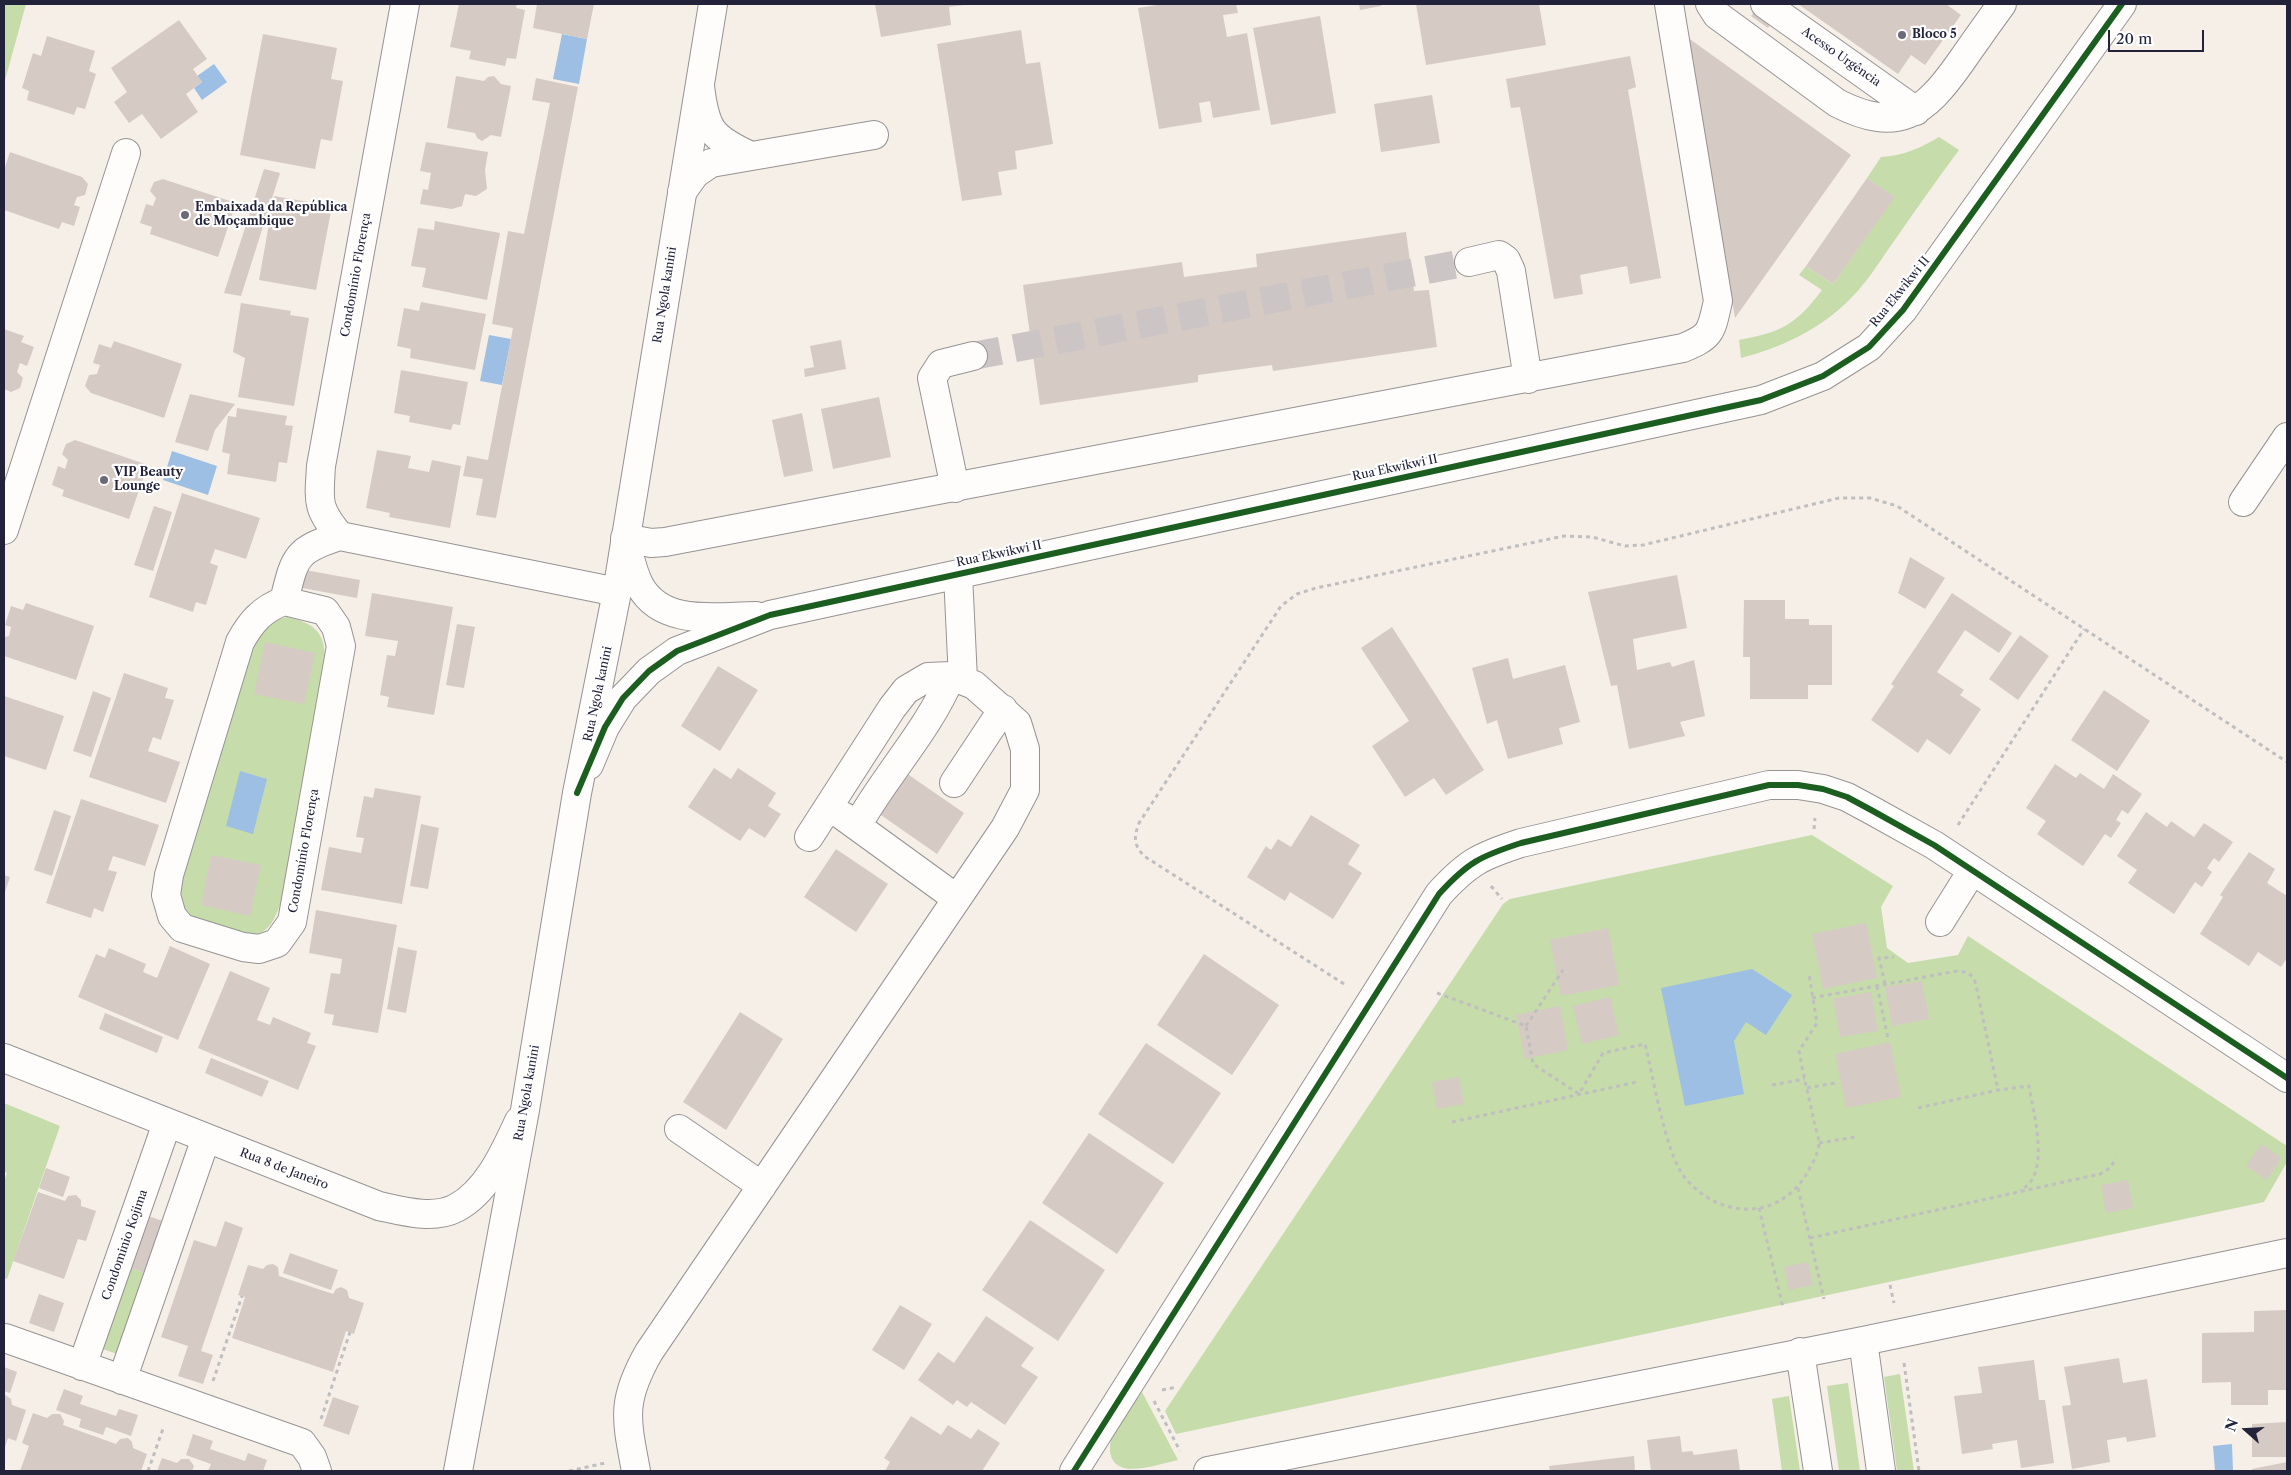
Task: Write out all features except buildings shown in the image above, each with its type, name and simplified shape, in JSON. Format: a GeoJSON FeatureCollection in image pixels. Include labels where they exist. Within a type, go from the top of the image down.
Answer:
{"type":"FeatureCollection","features":[{"type":"Feature","properties":{"kind":"street","name":"Rua Ngola kanini"},"geometry":{"type":"LineString","coordinates":[[458,1471],[525,1110],[577,793],[617,592],[714,4]]}},
{"type":"Feature","properties":{"kind":"street"},"geometry":{"type":"LineString","coordinates":[[625,538],[650,543],[665,542],[1683,348],[1704,340],[1713,325],[1718,302],[1669,4]]}},
{"type":"Feature","properties":{"kind":"street"},"geometry":{"type":"LineString","coordinates":[[1710,4],[1717,16],[1837,103],[1858,114],[1880,118],[1906,116],[1916,111],[1942,89],[2002,4]]}},
{"type":"Feature","properties":{"kind":"street","name":"Acesso Urgência"},"geometry":{"type":"LineString","coordinates":[[1765,4],[1916,111]]}},
{"type":"Feature","properties":{"kind":"street","name":"Rua Ekwikwi II"},"geometry":{"type":"LineString","coordinates":[[577,793],[605,727],[623,698],[649,671],[678,652],[770,615],[1761,400],[1823,376],[1869,347],[1903,310],[2122,4]]}},
{"type":"Feature","properties":{"kind":"street","name":"Condomínio Florença"},"geometry":{"type":"LineString","coordinates":[[340,536],[324,517],[319,496],[321,466],[397,5]]}},
{"type":"Feature","properties":{"kind":"street"},"geometry":{"type":"LineString","coordinates":[[700,84],[703,114],[712,132],[730,147],[750,156]]}},
{"type":"Feature","properties":{"kind":"street"},"geometry":{"type":"LineString","coordinates":[[682,192],[694,174],[712,162],[874,135]]}},
{"type":"Feature","properties":{"kind":"street"},"geometry":{"type":"LineString","coordinates":[[4,530],[126,153]]}},
{"type":"Feature","properties":{"kind":"street"},"geometry":{"type":"LineString","coordinates":[[1469,262],[1499,255],[1506,260],[1511,271],[1528,378]]}},
{"type":"Feature","properties":{"kind":"street"},"geometry":{"type":"LineString","coordinates":[[955,488],[932,378],[941,364],[973,356]]}},
{"type":"Feature","properties":{"kind":"street"},"geometry":{"type":"LineString","coordinates":[[2242,502],[2287,437]]}},
{"type":"Feature","properties":{"kind":"street"},"geometry":{"type":"LineString","coordinates":[[284,601],[293,564],[312,545],[340,536],[617,592]]}},
{"type":"Feature","properties":{"kind":"street","name":"Rua Ekwikwi II"},"geometry":{"type":"LineString","coordinates":[[625,538],[640,586],[650,599],[666,610],[684,617],[770,615]]}},
{"type":"Feature","properties":{"kind":"street"},"geometry":{"type":"LineString","coordinates":[[857,826],[868,807],[957,678],[958,574]]}},
{"type":"Feature","properties":{"kind":"street","name":"Condomínio Florença"},"geometry":{"type":"LineString","coordinates":[[284,601],[325,611],[336,627],[341,646],[292,922],[277,943],[259,948],[243,948],[182,928],[172,916],[166,895],[169,875],[240,642],[250,624],[268,607],[284,601]]}},
{"type":"Feature","properties":{"kind":"street"},"geometry":{"type":"LineString","coordinates":[[636,1471],[627,1405],[635,1378],[649,1352],[1005,828],[1025,790],[1025,749],[1017,723],[974,685],[957,678],[928,677],[906,690],[892,708],[809,837]]}},
{"type":"Feature","properties":{"kind":"street"},"geometry":{"type":"LineString","coordinates":[[954,783],[1002,709]]}},
{"type":"Feature","properties":{"kind":"street"},"geometry":{"type":"LineString","coordinates":[[1074,1471],[1439,894],[1461,870],[1487,854],[1521,842],[1769,785],[1798,785],[1823,789],[1847,797],[1934,846],[2287,1078]]}},
{"type":"Feature","properties":{"kind":"street"},"geometry":{"type":"LineString","coordinates":[[829,806],[956,898]]}},
{"type":"Feature","properties":{"kind":"street"},"geometry":{"type":"LineString","coordinates":[[1940,922],[1972,871]]}},
{"type":"Feature","properties":{"kind":"street","name":"Rua 8 de Janeiro"},"geometry":{"type":"LineString","coordinates":[[4,1058],[379,1206],[411,1213],[435,1213],[455,1208],[476,1192],[503,1154],[525,1110]]}},
{"type":"Feature","properties":{"kind":"street","name":"Condominio Kojima"},"geometry":{"type":"LineString","coordinates":[[82,1366],[167,1123]]}},
{"type":"Feature","properties":{"kind":"street"},"geometry":{"type":"LineString","coordinates":[[679,1129],[762,1186]]}},
{"type":"Feature","properties":{"kind":"street"},"geometry":{"type":"LineString","coordinates":[[122,1380],[206,1138]]}},
{"type":"Feature","properties":{"kind":"street"},"geometry":{"type":"LineString","coordinates":[[1208,1471],[1863,1341],[2287,1253]]}},
{"type":"Feature","properties":{"kind":"street"},"geometry":{"type":"LineString","coordinates":[[5,1338],[302,1442],[312,1457],[317,1471]]}},
{"type":"Feature","properties":{"kind":"street"},"geometry":{"type":"LineString","coordinates":[[1863,1341],[1882,1471]]}},
{"type":"Feature","properties":{"kind":"street"},"geometry":{"type":"LineString","coordinates":[[1800,1352],[1818,1471]]}},
{"type":"Feature","properties":{"kind":"path"},"geometry":{"type":"LineString","coordinates":[[1344,984],[1144,856],[1137,848],[1134,837],[1139,823],[1281,606],[1297,594],[1316,588],[1564,536],[1592,537],[1625,546],[1643,545],[1840,498],[1870,498],[1897,506],[2287,762]]}},
{"type":"Feature","properties":{"kind":"path"},"geometry":{"type":"LineString","coordinates":[[1957,826],[2084,629]]}},
{"type":"Feature","properties":{"kind":"path"},"geometry":{"type":"LineString","coordinates":[[1885,984],[1879,958],[1894,957]]}},
{"type":"Feature","properties":{"kind":"path"},"geometry":{"type":"LineString","coordinates":[[1563,970],[1526,1026],[1533,1064],[1579,1094]]}},
{"type":"Feature","properties":{"kind":"path"},"geometry":{"type":"LineString","coordinates":[[1812,998],[1956,971],[1967,971],[1974,976],[1998,1090]]}},
{"type":"Feature","properties":{"kind":"path"},"geometry":{"type":"LineString","coordinates":[[1579,1094],[1603,1052],[1645,1044],[1672,1151],[1682,1173],[1696,1191],[1714,1203],[1736,1210],[1759,1208],[1780,1201],[1798,1188],[1813,1163],[1819,1143],[1798,1051],[1817,1023],[1809,974]]}},
{"type":"Feature","properties":{"kind":"path"},"geometry":{"type":"LineString","coordinates":[[1877,986],[1888,1038]]}},
{"type":"Feature","properties":{"kind":"path"},"geometry":{"type":"LineString","coordinates":[[1437,993],[1526,1026]]}},
{"type":"Feature","properties":{"kind":"path"},"geometry":{"type":"LineString","coordinates":[[1772,1085],[1804,1079]]}},
{"type":"Feature","properties":{"kind":"path"},"geometry":{"type":"LineString","coordinates":[[1452,1122],[1637,1082]]}},
{"type":"Feature","properties":{"kind":"path"},"geometry":{"type":"LineString","coordinates":[[1807,1088],[1835,1083]]}},
{"type":"Feature","properties":{"kind":"path"},"geometry":{"type":"LineString","coordinates":[[1918,1108],[1998,1090],[2029,1086],[2040,1155],[2035,1173],[2025,1188],[2010,1195]]}},
{"type":"Feature","properties":{"kind":"path"},"geometry":{"type":"LineString","coordinates":[[1819,1143],[1855,1136]]}},
{"type":"Feature","properties":{"kind":"path"},"geometry":{"type":"LineString","coordinates":[[1810,1238],[2100,1174],[2110,1168],[2116,1158]]}},
{"type":"Feature","properties":{"kind":"path"},"geometry":{"type":"LineString","coordinates":[[1798,1188],[1824,1299]]}},
{"type":"Feature","properties":{"kind":"path"},"geometry":{"type":"LineString","coordinates":[[1759,1208],[1783,1307]]}},
{"type":"Feature","properties":{"kind":"path"},"geometry":{"type":"LineString","coordinates":[[1890,1284],[1894,1304]]}},
{"type":"Feature","properties":{"kind":"path"},"geometry":{"type":"LineString","coordinates":[[213,1383],[242,1296]]}},
{"type":"Feature","properties":{"kind":"path"},"geometry":{"type":"LineString","coordinates":[[319,1426],[350,1332]]}},
{"type":"Feature","properties":{"kind":"path"},"geometry":{"type":"LineString","coordinates":[[1904,1355],[1919,1471]]}},
{"type":"Feature","properties":{"kind":"path"},"geometry":{"type":"LineString","coordinates":[[1159,1391],[1177,1387]]}},
{"type":"Feature","properties":{"kind":"path"},"geometry":{"type":"LineString","coordinates":[[1150,1393],[1180,1452]]}},
{"type":"Feature","properties":{"kind":"path"},"geometry":{"type":"LineString","coordinates":[[148,1471],[166,1422]]}},
{"type":"Feature","properties":{"kind":"green space"},"geometry":{"type":"Polygon","coordinates":[[[4,4],[26,4],[4,84],[4,4]]]}},
{"type":"Feature","properties":{"kind":"green space"},"geometry":{"type":"Polygon","coordinates":[[[1939,137],[1959,150],[1858,290],[1834,314],[1810,330],[1783,344],[1741,358],[1739,340],[1766,334],[1786,325],[1804,311],[1822,290],[1799,275],[1806,266],[1833,284],[1894,197],[1867,178],[1881,157],[1911,151],[1939,137]]]}},
{"type":"Feature","properties":{"kind":"green space"},"geometry":{"type":"Polygon","coordinates":[[[287,617],[304,622],[316,630],[323,641],[325,659],[281,902],[276,915],[265,930],[251,934],[242,933],[211,925],[191,916],[185,909],[182,900],[181,875],[250,648],[271,621],[287,617]]]}},
{"type":"Feature","properties":{"kind":"green space"},"geometry":{"type":"Polygon","coordinates":[[[1812,835],[1893,886],[1881,907],[1887,948],[1908,963],[1958,955],[1968,936],[2287,1146],[2287,1162],[2264,1202],[1176,1434],[1165,1411],[1503,904],[1510,899],[1812,835]]]}},
{"type":"Feature","properties":{"kind":"green space"},"geometry":{"type":"Polygon","coordinates":[[[4,1103],[60,1126],[7,1279],[4,1278],[4,1181],[7,1173],[4,1171],[4,1103]]]}},
{"type":"Feature","properties":{"kind":"green space"},"geometry":{"type":"Polygon","coordinates":[[[127,1267],[145,1273],[117,1354],[100,1348],[127,1267]]]}},
{"type":"Feature","properties":{"kind":"green space"},"geometry":{"type":"Polygon","coordinates":[[[1900,1374],[1914,1471],[1897,1471],[1884,1377],[1900,1374]]]}},
{"type":"Feature","properties":{"kind":"green space"},"geometry":{"type":"Polygon","coordinates":[[[1848,1383],[1860,1471],[1839,1471],[1827,1386],[1848,1383]]]}},
{"type":"Feature","properties":{"kind":"green space"},"geometry":{"type":"Polygon","coordinates":[[[1142,1392],[1178,1460],[1129,1469],[1118,1465],[1112,1459],[1111,1438],[1119,1422],[1142,1392]]]}},
{"type":"Feature","properties":{"kind":"green space"},"geometry":{"type":"Polygon","coordinates":[[[1789,1396],[1800,1471],[1782,1471],[1772,1399],[1789,1396]]]}},
{"type":"Feature","properties":{"kind":"water"},"geometry":{"type":"Polygon","coordinates":[[[562,34],[587,39],[579,84],[553,79],[562,34]]]}},
{"type":"Feature","properties":{"kind":"water"},"geometry":{"type":"Polygon","coordinates":[[[214,64],[227,82],[202,100],[194,88],[202,82],[197,76],[214,64]]]}},
{"type":"Feature","properties":{"kind":"water"},"geometry":{"type":"Polygon","coordinates":[[[489,335],[511,339],[502,385],[480,381],[489,335]]]}},
{"type":"Feature","properties":{"kind":"water"},"geometry":{"type":"Polygon","coordinates":[[[172,451],[217,466],[208,495],[163,480],[172,451]]]}},
{"type":"Feature","properties":{"kind":"water"},"geometry":{"type":"Polygon","coordinates":[[[240,771],[267,779],[253,834],[226,826],[240,771]]]}},
{"type":"Feature","properties":{"kind":"water"},"geometry":{"type":"Polygon","coordinates":[[[1752,969],[1792,995],[1766,1035],[1746,1022],[1734,1041],[1744,1094],[1685,1106],[1661,988],[1752,969]]]}},
{"type":"Feature","properties":{"kind":"water"},"geometry":{"type":"Polygon","coordinates":[[[2232,1444],[2233,1471],[2215,1471],[2213,1446],[2232,1444]]]}},
{"type":"Feature","properties":{"kind":"tunnel"},"geometry":{"type":"LineString","coordinates":[[973,356],[1469,262]]}},
{"type":"Feature","properties":{"kind":"cycle path"},"geometry":{"type":"LineString","coordinates":[[577,793],[605,727],[623,698],[649,671],[677,651],[770,615],[1761,400],[1823,376],[1869,347],[1903,310],[2122,4]]}},
{"type":"Feature","properties":{"kind":"cycle path"},"geometry":{"type":"LineString","coordinates":[[1074,1471],[1439,894],[1458,874],[1476,861],[1521,843],[1769,785],[1798,785],[1823,789],[1847,797],[1934,845],[2287,1078]]}},
{"type":"Feature","properties":{"kind":"place","name":"Bloco 5"},"geometry":{"type":"Point","coordinates":[1902,35]}},
{"type":"Feature","properties":{"kind":"place","name":"Embaixada da República de Moçambique"},"geometry":{"type":"Point","coordinates":[185,215]}},
{"type":"Feature","properties":{"kind":"place","name":"VIP Beauty Lounge"},"geometry":{"type":"Point","coordinates":[104,480]}}]}
